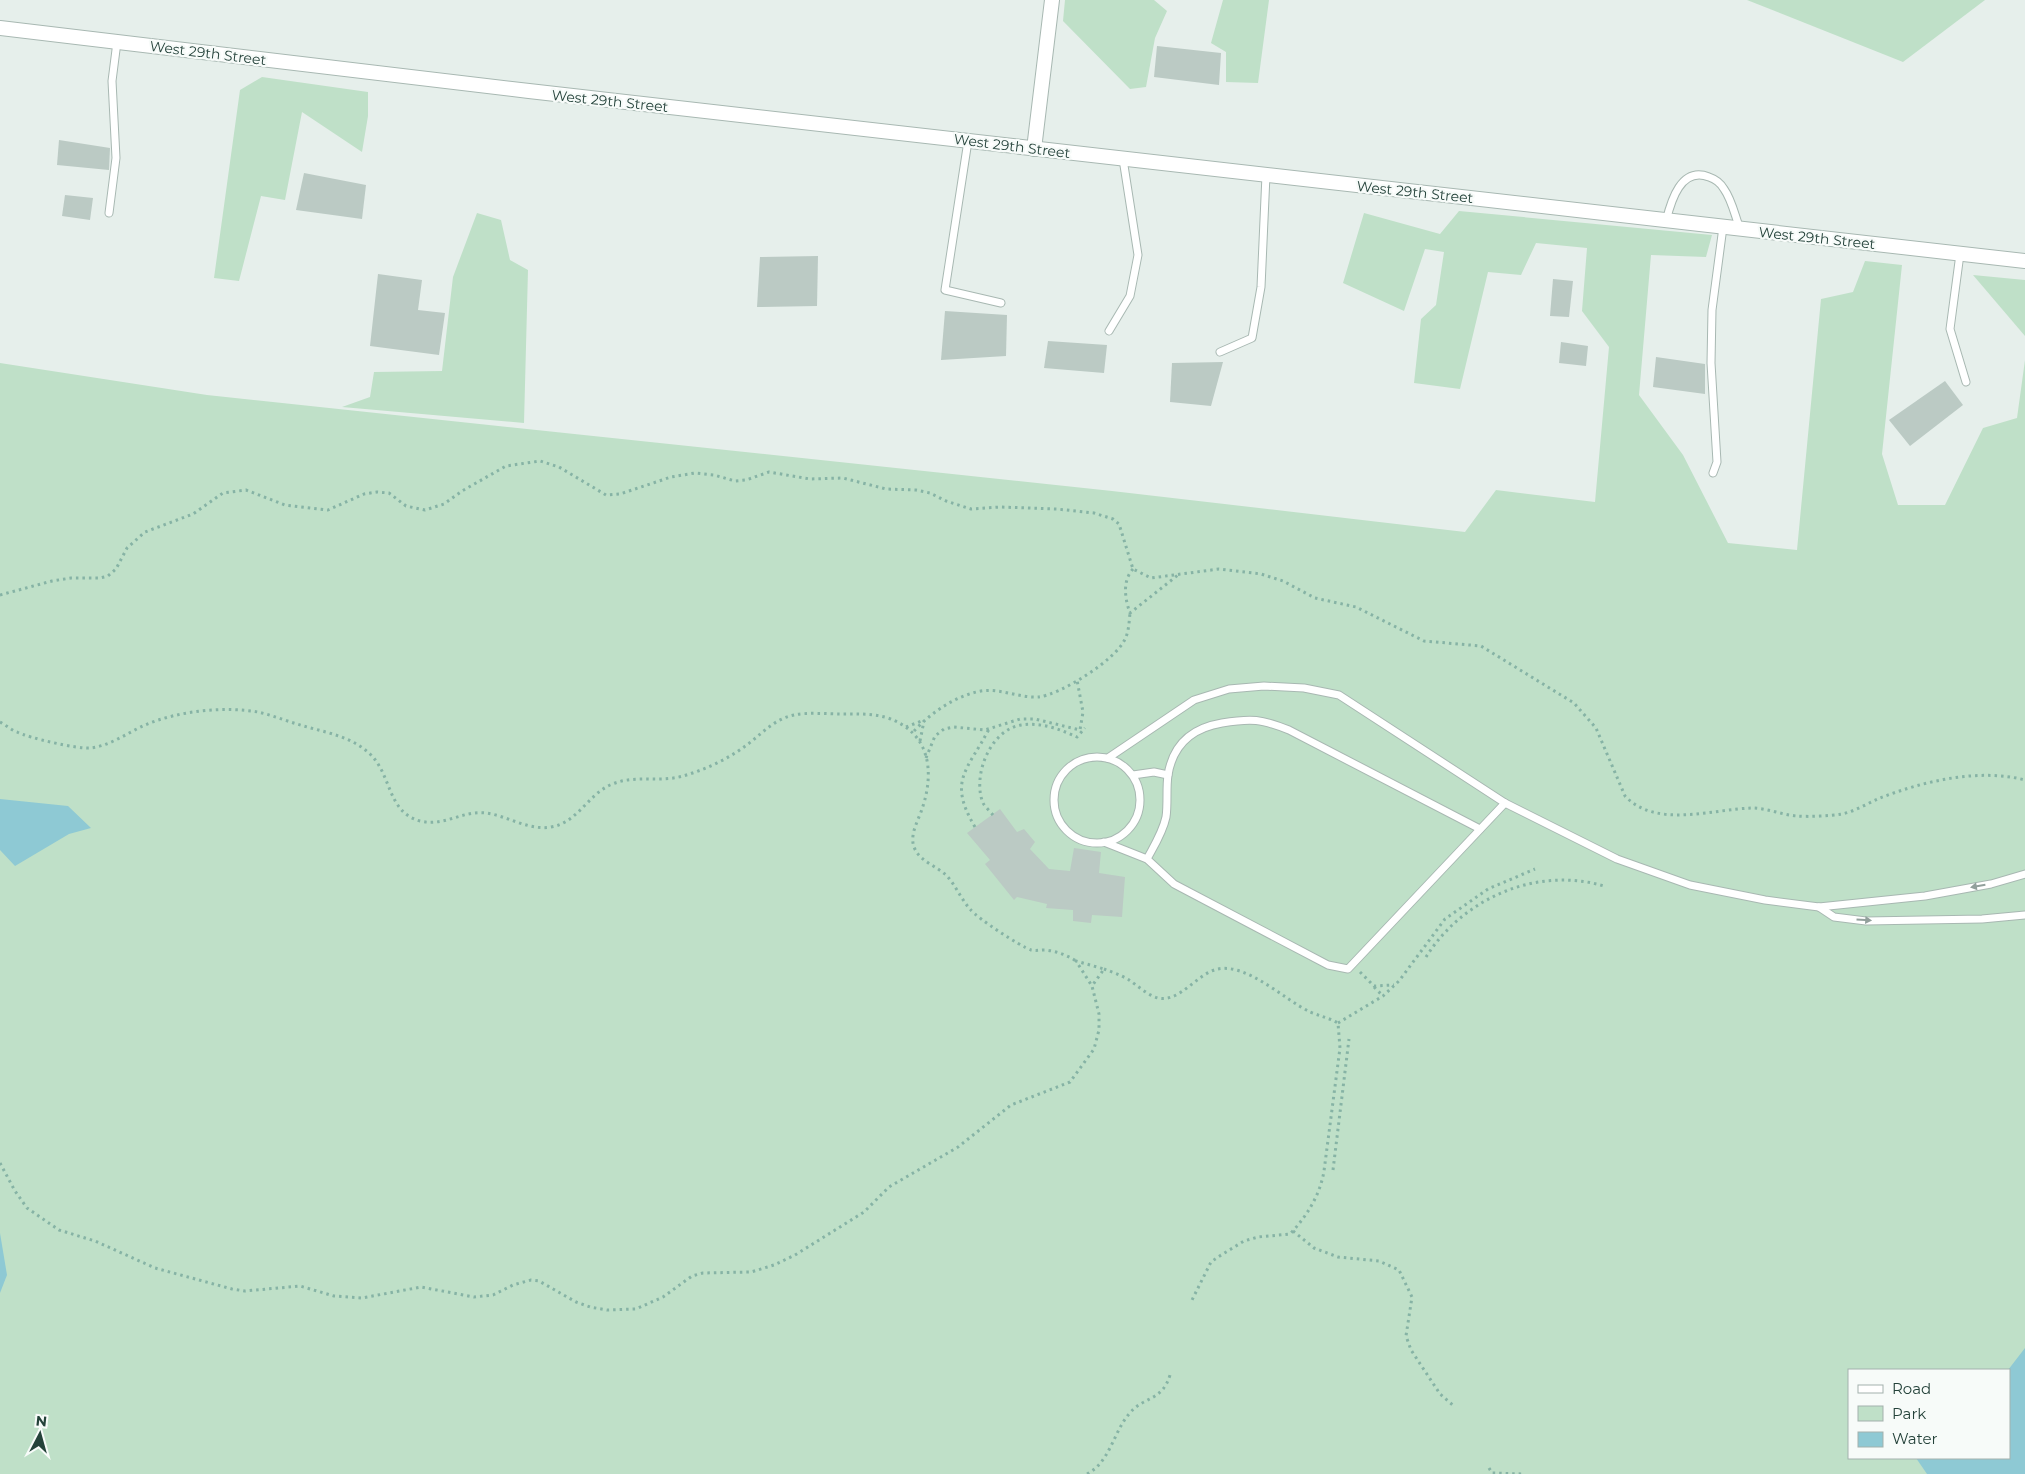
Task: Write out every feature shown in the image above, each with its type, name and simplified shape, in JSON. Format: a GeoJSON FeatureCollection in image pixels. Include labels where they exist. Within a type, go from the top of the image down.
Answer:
{"type":"FeatureCollection","features":[{"type":"Feature","properties":{"kind":"street"},"geometry":{"type":"LineString","coordinates":[[1034,149],[1052,0]]}},
{"type":"Feature","properties":{"kind":"street","name":"West 29th Street"},"geometry":{"type":"LineString","coordinates":[[0,28],[1034,149],[2025,261]]}},
{"type":"Feature","properties":{"kind":"lane"},"geometry":{"type":"LineString","coordinates":[[110,214],[116,158],[112,81],[117,42]]}},
{"type":"Feature","properties":{"kind":"lane"},"geometry":{"type":"LineString","coordinates":[[968,141],[945,290],[1002,303]]}},
{"type":"Feature","properties":{"kind":"lane"},"geometry":{"type":"LineString","coordinates":[[1109,331],[1130,296],[1138,254],[1123,159]]}},
{"type":"Feature","properties":{"kind":"lane"},"geometry":{"type":"LineString","coordinates":[[1220,352],[1252,338],[1261,287],[1266,175]]}},
{"type":"Feature","properties":{"kind":"lane"},"geometry":{"type":"LineString","coordinates":[[1666,221],[1677,190],[1686,179],[1695,175],[1706,175],[1717,180],[1724,189],[1740,229]]}},
{"type":"Feature","properties":{"kind":"lane"},"geometry":{"type":"LineString","coordinates":[[1713,473],[1717,462],[1711,363],[1712,310],[1723,227]]}},
{"type":"Feature","properties":{"kind":"lane"},"geometry":{"type":"LineString","coordinates":[[1960,254],[1950,329],[1966,382]]}},
{"type":"Feature","properties":{"kind":"lane"},"geometry":{"type":"LineString","coordinates":[[1108,758],[1194,700],[1229,689],[1264,686],[1304,688],[1339,695],[1505,802],[1618,859],[1690,885],[1765,900],[1819,907],[1925,896],[1991,884],[2025,874]]}},
{"type":"Feature","properties":{"kind":"lane"},"geometry":{"type":"LineString","coordinates":[[1147,859],[1158,839],[1166,818],[1168,775],[1176,748],[1192,734],[1212,725],[1244,720],[1262,720],[1289,730],[1480,829]]}},
{"type":"Feature","properties":{"kind":"lane"},"geometry":{"type":"LineString","coordinates":[[1094,757],[1108,758],[1126,768],[1133,776],[1139,788],[1140,803],[1137,817],[1129,829],[1118,838],[1104,842],[1090,842],[1077,838],[1066,830],[1058,818],[1054,798],[1060,778],[1069,767],[1081,760],[1094,757]]}},
{"type":"Feature","properties":{"kind":"lane"},"geometry":{"type":"LineString","coordinates":[[1133,776],[1154,772],[1168,775]]}},
{"type":"Feature","properties":{"kind":"lane"},"geometry":{"type":"LineString","coordinates":[[1104,842],[1147,859],[1174,884],[1328,965],[1348,969],[1505,802]]}},
{"type":"Feature","properties":{"kind":"lane"},"geometry":{"type":"LineString","coordinates":[[1819,907],[1834,916],[1866,920],[1982,919],[2025,915]]}},
{"type":"Feature","properties":{"kind":"path"},"geometry":{"type":"LineString","coordinates":[[0,594],[52,580],[108,576],[116,569],[127,548],[145,532],[193,514],[229,492],[246,490],[285,505],[328,510],[364,494],[388,493],[406,506],[426,510],[444,504],[462,491],[506,466],[540,460],[559,467],[606,495],[620,494],[671,477],[695,473],[714,475],[735,481],[770,472],[810,479],[843,478],[886,489],[916,490],[930,493],[946,501],[971,509],[1024,507],[1094,513],[1119,524],[1133,569],[1151,578],[1219,569],[1261,574],[1283,581],[1315,598],[1356,607],[1424,640],[1481,646],[1574,703],[1599,735],[1625,796],[1633,804],[1654,813],[1696,814],[1753,808],[1797,816],[1842,814],[1903,790],[1950,779],[2003,776],[2025,780]]}},
{"type":"Feature","properties":{"kind":"path"},"geometry":{"type":"LineString","coordinates":[[906,727],[924,720],[948,704],[982,691],[998,691],[1026,697],[1041,697],[1051,694],[1109,659],[1125,640],[1130,613],[1125,584],[1128,574],[1133,569]]}},
{"type":"Feature","properties":{"kind":"path"},"geometry":{"type":"LineString","coordinates":[[1130,613],[1180,574]]}},
{"type":"Feature","properties":{"kind":"path"},"geometry":{"type":"LineString","coordinates":[[926,758],[935,736],[944,729],[954,727],[977,730],[989,729],[1020,719],[1035,719],[1080,730],[1083,712],[1077,680]]}},
{"type":"Feature","properties":{"kind":"path"},"geometry":{"type":"LineString","coordinates":[[0,722],[20,734],[77,747],[91,748],[117,740],[150,723],[175,715],[232,710],[256,712],[334,733],[362,746],[374,758],[384,773],[397,807],[407,815],[420,821],[447,821],[472,812],[490,814],[542,828],[559,826],[572,819],[597,793],[609,785],[636,779],[662,780],[679,778],[716,763],[746,746],[771,725],[794,715],[867,713],[885,717],[914,731],[926,758],[928,779],[925,802],[912,837],[916,851],[942,871],[953,883],[969,908],[982,921],[1033,951],[1056,952],[1076,961],[1104,969],[1128,979],[1157,998],[1177,995],[1210,971],[1220,968],[1233,969],[1251,976],[1311,1012],[1326,1016],[1338,1023]]}},
{"type":"Feature","properties":{"kind":"path"},"geometry":{"type":"LineString","coordinates":[[914,731],[924,720]]}},
{"type":"Feature","properties":{"kind":"path"},"geometry":{"type":"LineString","coordinates":[[920,741],[924,720]]}},
{"type":"Feature","properties":{"kind":"path"},"geometry":{"type":"LineString","coordinates":[[993,815],[984,804],[980,788],[982,770],[989,748],[999,738],[1009,730],[1020,725],[1038,725],[1059,729],[1076,737],[1085,728]]}},
{"type":"Feature","properties":{"kind":"path"},"geometry":{"type":"LineString","coordinates":[[975,827],[963,803],[962,777],[971,756],[989,729]]}},
{"type":"Feature","properties":{"kind":"path"},"geometry":{"type":"LineString","coordinates":[[1338,1023],[1382,996],[1394,985],[1446,919],[1488,889],[1536,869]]}},
{"type":"Feature","properties":{"kind":"path"},"geometry":{"type":"LineString","coordinates":[[1426,957],[1433,945],[1460,918],[1503,892],[1544,880],[1576,879],[1604,886]]}},
{"type":"Feature","properties":{"kind":"path"},"geometry":{"type":"LineString","coordinates":[[0,1163],[15,1191],[27,1208],[59,1230],[95,1241],[155,1268],[232,1289],[245,1291],[300,1286],[334,1296],[362,1298],[421,1287],[474,1298],[492,1294],[531,1280],[539,1281],[576,1302],[590,1307],[607,1310],[636,1309],[669,1294],[692,1276],[703,1273],[736,1274],[750,1272],[774,1265],[795,1255],[864,1212],[889,1187],[958,1147],[1011,1105],[1070,1082],[1094,1050],[1100,1014],[1092,986],[1076,961]]}},
{"type":"Feature","properties":{"kind":"path"},"geometry":{"type":"LineString","coordinates":[[1354,963],[1364,979],[1374,986],[1382,996]]}},
{"type":"Feature","properties":{"kind":"path"},"geometry":{"type":"LineString","coordinates":[[1092,986],[1104,969]]}},
{"type":"Feature","properties":{"kind":"path"},"geometry":{"type":"LineString","coordinates":[[1374,986],[1394,985]]}},
{"type":"Feature","properties":{"kind":"path"},"geometry":{"type":"LineString","coordinates":[[1192,1300],[1211,1262],[1244,1241],[1258,1237],[1290,1234],[1314,1201],[1322,1185],[1340,1048],[1338,1023]]}},
{"type":"Feature","properties":{"kind":"path"},"geometry":{"type":"LineString","coordinates":[[1333,1170],[1349,1039]]}},
{"type":"Feature","properties":{"kind":"path"},"geometry":{"type":"LineString","coordinates":[[1293,1231],[1314,1248],[1338,1258],[1379,1261],[1399,1270],[1412,1297],[1406,1336],[1411,1350],[1440,1394],[1456,1407]]}},
{"type":"Feature","properties":{"kind":"path"},"geometry":{"type":"LineString","coordinates":[[1087,1474],[1101,1464],[1121,1424],[1131,1411],[1167,1387],[1170,1375]]}},
{"type":"Feature","properties":{"kind":"path"},"geometry":{"type":"LineString","coordinates":[[1489,1468],[1492,1473],[1524,1474]]}},
{"type":"Feature","properties":{"kind":"green space"},"geometry":{"type":"Polygon","coordinates":[[[1065,0],[1154,0],[1167,11],[1155,38],[1146,87],[1130,89],[1063,21],[1065,0]]]}},
{"type":"Feature","properties":{"kind":"green space"},"geometry":{"type":"Polygon","coordinates":[[[1223,0],[1269,0],[1258,83],[1226,82],[1226,52],[1211,43],[1223,0]]]}},
{"type":"Feature","properties":{"kind":"green space"},"geometry":{"type":"Polygon","coordinates":[[[1747,0],[1985,0],[1903,62],[1747,0]]]}},
{"type":"Feature","properties":{"kind":"green space"},"geometry":{"type":"Polygon","coordinates":[[[262,77],[368,92],[368,116],[362,152],[302,112],[285,200],[261,196],[239,281],[214,278],[240,90],[262,77]]]}},
{"type":"Feature","properties":{"kind":"green space"},"geometry":{"type":"Polygon","coordinates":[[[1459,211],[1712,235],[1706,257],[1651,255],[1639,395],[1683,455],[1728,543],[1797,550],[1821,299],[1853,292],[1865,261],[1902,265],[1882,454],[1898,505],[1945,505],[1983,428],[2017,418],[2025,360],[2025,1474],[0,1474],[0,363],[207,395],[1112,491],[1465,532],[1496,490],[1595,502],[1609,347],[1582,311],[1587,248],[1536,243],[1521,275],[1488,272],[1460,389],[1414,383],[1421,319],[1436,305],[1444,252],[1425,249],[1404,311],[1343,283],[1364,213],[1440,234],[1459,211]]]}},
{"type":"Feature","properties":{"kind":"green space"},"geometry":{"type":"Polygon","coordinates":[[[477,213],[501,220],[510,260],[528,270],[524,423],[342,407],[370,397],[374,372],[442,371],[453,277],[477,213]]]}},
{"type":"Feature","properties":{"kind":"green space"},"geometry":{"type":"Polygon","coordinates":[[[1973,275],[2025,280],[2025,336],[1973,275]]]}},
{"type":"Feature","properties":{"kind":"water"},"geometry":{"type":"Polygon","coordinates":[[[0,799],[68,806],[91,828],[69,834],[15,866],[0,850],[0,799]]]}},
{"type":"Feature","properties":{"kind":"water"},"geometry":{"type":"Polygon","coordinates":[[[0,1233],[7,1275],[0,1293],[0,1233]]]}},
{"type":"Feature","properties":{"kind":"water"},"geometry":{"type":"Polygon","coordinates":[[[2025,1348],[2025,1474],[1927,1474],[1917,1459],[2010,1459],[2009,1369],[2025,1348]]]}},
{"type":"Feature","properties":{"kind":"building"},"geometry":{"type":"Polygon","coordinates":[[[1157,46],[1221,53],[1219,85],[1154,77],[1157,46]]]}},
{"type":"Feature","properties":{"kind":"building"},"geometry":{"type":"Polygon","coordinates":[[[59,140],[110,148],[109,170],[57,165],[59,140]]]}},
{"type":"Feature","properties":{"kind":"building"},"geometry":{"type":"Polygon","coordinates":[[[304,173],[366,185],[362,219],[296,210],[304,173]]]}},
{"type":"Feature","properties":{"kind":"building"},"geometry":{"type":"Polygon","coordinates":[[[65,195],[93,198],[90,220],[62,216],[65,195]]]}},
{"type":"Feature","properties":{"kind":"building"},"geometry":{"type":"Polygon","coordinates":[[[818,256],[817,306],[757,307],[760,257],[818,256]]]}},
{"type":"Feature","properties":{"kind":"building"},"geometry":{"type":"Polygon","coordinates":[[[378,274],[422,280],[418,310],[445,313],[439,355],[370,346],[378,274]]]}},
{"type":"Feature","properties":{"kind":"building"},"geometry":{"type":"Polygon","coordinates":[[[1553,279],[1573,281],[1569,317],[1550,316],[1553,279]]]}},
{"type":"Feature","properties":{"kind":"building"},"geometry":{"type":"Polygon","coordinates":[[[945,311],[1007,315],[1006,356],[941,360],[945,311]]]}},
{"type":"Feature","properties":{"kind":"building"},"geometry":{"type":"Polygon","coordinates":[[[1048,341],[1107,345],[1104,373],[1044,368],[1048,341]]]}},
{"type":"Feature","properties":{"kind":"building"},"geometry":{"type":"Polygon","coordinates":[[[1561,342],[1588,346],[1586,366],[1559,363],[1561,342]]]}},
{"type":"Feature","properties":{"kind":"building"},"geometry":{"type":"Polygon","coordinates":[[[1656,357],[1705,364],[1705,394],[1653,387],[1656,357]]]}},
{"type":"Feature","properties":{"kind":"building"},"geometry":{"type":"Polygon","coordinates":[[[1223,362],[1211,406],[1170,402],[1172,363],[1223,362]]]}},
{"type":"Feature","properties":{"kind":"building"},"geometry":{"type":"Polygon","coordinates":[[[1945,381],[1963,405],[1910,446],[1889,420],[1945,381]]]}},
{"type":"Feature","properties":{"kind":"building"},"geometry":{"type":"Polygon","coordinates":[[[1000,809],[1017,832],[1024,829],[1035,842],[1030,849],[1049,869],[1070,871],[1074,848],[1101,852],[1099,873],[1125,877],[1122,917],[1092,915],[1091,923],[1073,921],[1073,910],[1046,908],[1047,904],[1017,897],[1014,900],[985,864],[990,860],[967,833],[1000,809]]]}}]}
